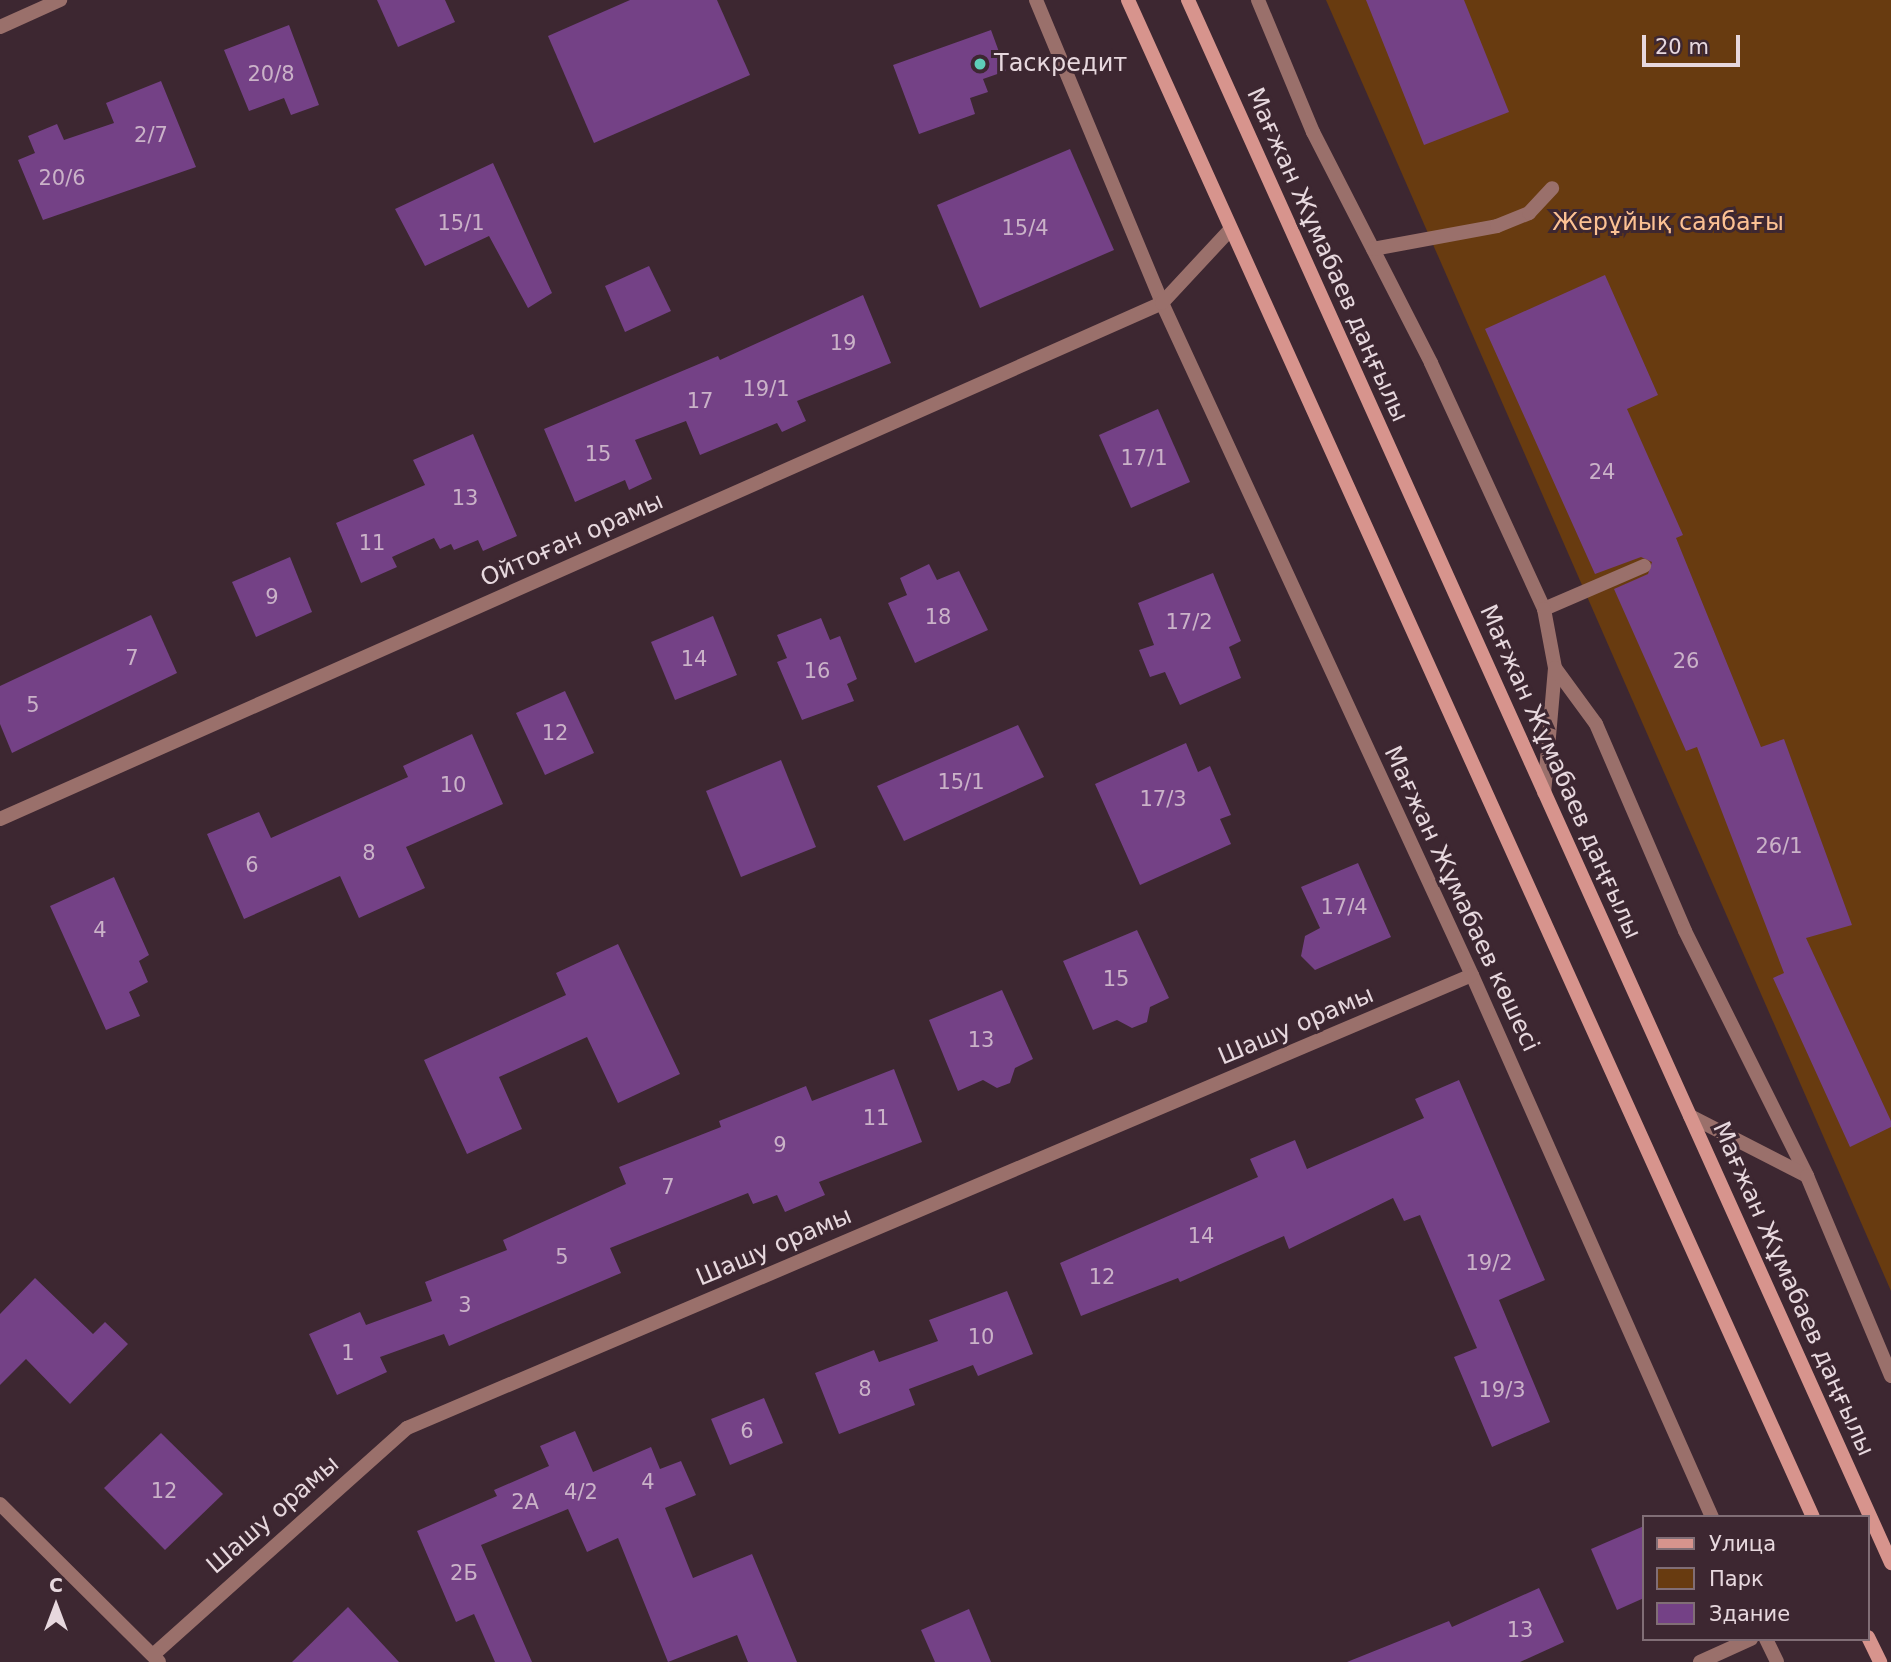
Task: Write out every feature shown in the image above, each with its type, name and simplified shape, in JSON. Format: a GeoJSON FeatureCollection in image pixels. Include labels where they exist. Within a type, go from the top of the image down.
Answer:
{"type":"FeatureCollection","features":[{"type":"Feature","properties":{"kind":"main road"},"geometry":{"type":"LineString","coordinates":[[1128,0],[1229,231],[1813,1515]]}},
{"type":"Feature","properties":{"kind":"main road","name":"Мағжан Жұмабаев даңғылы"},"geometry":{"type":"LineString","coordinates":[[1188,0],[1869,1515]]}},
{"type":"Feature","properties":{"kind":"main road","name":"Мағжан Жұмабаев даңғылы"},"geometry":{"type":"LineString","coordinates":[[1870,1516],[1891,1563]]}},
{"type":"Feature","properties":{"kind":"main road"},"geometry":{"type":"LineString","coordinates":[[1870,1641],[1880,1662]]}},
{"type":"Feature","properties":{"kind":"street"},"geometry":{"type":"LineString","coordinates":[[0,27],[60,0]]}},
{"type":"Feature","properties":{"kind":"street","name":"Мағжан Жұмабаев көшесі"},"geometry":{"type":"LineString","coordinates":[[1036,0],[1162,303],[1472,975],[1711,1515]]}},
{"type":"Feature","properties":{"kind":"street"},"geometry":{"type":"LineString","coordinates":[[1258,0],[1313,132],[1431,363],[1544,609],[1555,668],[1544,793]]}},
{"type":"Feature","properties":{"kind":"street"},"geometry":{"type":"LineString","coordinates":[[1373,249],[1497,226],[1529,213],[1552,188]]}},
{"type":"Feature","properties":{"kind":"street"},"geometry":{"type":"LineString","coordinates":[[1162,303],[1229,231]]}},
{"type":"Feature","properties":{"kind":"street","name":"Ойтоған орамы"},"geometry":{"type":"LineString","coordinates":[[0,819],[1162,303]]}},
{"type":"Feature","properties":{"kind":"street"},"geometry":{"type":"LineString","coordinates":[[1544,609],[1644,566]]}},
{"type":"Feature","properties":{"kind":"street"},"geometry":{"type":"LineString","coordinates":[[1555,668],[1596,724],[1685,931],[1807,1176],[1891,1376]]}},
{"type":"Feature","properties":{"kind":"street","name":"Шашу орамы"},"geometry":{"type":"LineString","coordinates":[[156,1658],[407,1428],[1472,975]]}},
{"type":"Feature","properties":{"kind":"street"},"geometry":{"type":"LineString","coordinates":[[1690,1116],[1807,1176]]}},
{"type":"Feature","properties":{"kind":"street"},"geometry":{"type":"LineString","coordinates":[[0,1504],[156,1658]]}},
{"type":"Feature","properties":{"kind":"street"},"geometry":{"type":"LineString","coordinates":[[1700,1662],[1747,1641]]}},
{"type":"Feature","properties":{"kind":"street"},"geometry":{"type":"LineString","coordinates":[[1767,1641],[1777,1662]]}},
{"type":"Feature","properties":{"kind":"green space","name":"Жерұйық саябағы"},"geometry":{"type":"Polygon","coordinates":[[[1326,0],[1891,0],[1891,1291],[1326,0]]]}},
{"type":"Feature","properties":{"kind":"building"},"geometry":{"type":"Polygon","coordinates":[[[377,0],[445,0],[455,22],[398,47],[377,0]]]}},
{"type":"Feature","properties":{"kind":"building"},"geometry":{"type":"Polygon","coordinates":[[[630,0],[717,0],[750,75],[594,143],[548,36],[630,0]]]}},
{"type":"Feature","properties":{"kind":"building"},"geometry":{"type":"Polygon","coordinates":[[[1366,0],[1464,0],[1509,112],[1424,145],[1366,0]]]}},
{"type":"Feature","properties":{"kind":"building"},"geometry":{"type":"Polygon","coordinates":[[[289,25],[319,105],[291,115],[284,98],[249,111],[224,50],[289,25]]]}},
{"type":"Feature","properties":{"kind":"building"},"geometry":{"type":"Polygon","coordinates":[[[991,30],[1006,71],[983,79],[988,92],[970,98],[975,114],[919,134],[893,65],[991,30]]]}},
{"type":"Feature","properties":{"kind":"building"},"geometry":{"type":"Polygon","coordinates":[[[161,81],[196,167],[43,220],[18,160],[35,153],[28,136],[57,124],[64,140],[114,123],[106,103],[161,81]]]}},
{"type":"Feature","properties":{"kind":"building"},"geometry":{"type":"Polygon","coordinates":[[[1070,149],[1114,250],[980,308],[937,205],[1070,149]]]}},
{"type":"Feature","properties":{"kind":"building"},"geometry":{"type":"Polygon","coordinates":[[[493,163],[552,293],[528,308],[489,236],[425,266],[395,209],[493,163]]]}},
{"type":"Feature","properties":{"kind":"building"},"geometry":{"type":"Polygon","coordinates":[[[649,266],[671,311],[625,332],[605,286],[649,266]]]}},
{"type":"Feature","properties":{"kind":"building"},"geometry":{"type":"Polygon","coordinates":[[[1605,275],[1658,395],[1627,409],[1683,535],[1676,538],[1761,747],[1784,739],[1852,925],[1806,938],[1891,1121],[1891,1127],[1850,1147],[1773,978],[1784,973],[1697,747],[1686,751],[1614,589],[1648,574],[1652,562],[1641,557],[1595,574],[1485,329],[1605,275]]]}},
{"type":"Feature","properties":{"kind":"building"},"geometry":{"type":"Polygon","coordinates":[[[863,295],[891,363],[797,401],[806,421],[782,432],[777,423],[700,455],[686,421],[635,440],[652,479],[629,490],[625,480],[575,502],[544,429],[718,356],[720,360],[863,295]]]}},
{"type":"Feature","properties":{"kind":"building"},"geometry":{"type":"Polygon","coordinates":[[[1158,409],[1190,482],[1131,508],[1099,435],[1158,409]]]}},
{"type":"Feature","properties":{"kind":"building"},"geometry":{"type":"Polygon","coordinates":[[[473,434],[517,536],[483,551],[478,540],[454,550],[451,544],[440,549],[434,538],[392,557],[397,567],[361,583],[336,523],[425,485],[413,460],[473,434]]]}},
{"type":"Feature","properties":{"kind":"building"},"geometry":{"type":"Polygon","coordinates":[[[290,557],[312,612],[256,637],[232,582],[290,557]]]}},
{"type":"Feature","properties":{"kind":"building"},"geometry":{"type":"Polygon","coordinates":[[[929,564],[937,580],[959,571],[988,630],[915,663],[888,603],[907,595],[900,578],[929,564]]]}},
{"type":"Feature","properties":{"kind":"building"},"geometry":{"type":"Polygon","coordinates":[[[1213,573],[1241,641],[1229,647],[1241,678],[1180,705],[1165,672],[1150,677],[1139,650],[1154,645],[1138,603],[1213,573]]]}},
{"type":"Feature","properties":{"kind":"building"},"geometry":{"type":"Polygon","coordinates":[[[151,615],[177,673],[12,753],[0,724],[0,686],[151,615]]]}},
{"type":"Feature","properties":{"kind":"building"},"geometry":{"type":"Polygon","coordinates":[[[713,616],[737,675],[675,700],[651,642],[713,616]]]}},
{"type":"Feature","properties":{"kind":"building"},"geometry":{"type":"Polygon","coordinates":[[[821,618],[830,640],[840,636],[857,679],[847,684],[854,701],[802,720],[777,662],[787,658],[777,635],[821,618]]]}},
{"type":"Feature","properties":{"kind":"building"},"geometry":{"type":"Polygon","coordinates":[[[565,691],[594,753],[545,775],[516,713],[565,691]]]}},
{"type":"Feature","properties":{"kind":"building"},"geometry":{"type":"Polygon","coordinates":[[[1018,725],[1044,777],[904,841],[877,786],[1018,725]]]}},
{"type":"Feature","properties":{"kind":"building"},"geometry":{"type":"Polygon","coordinates":[[[472,734],[503,804],[406,847],[425,888],[359,918],[340,876],[244,919],[207,834],[259,812],[271,838],[408,777],[403,766],[472,734]]]}},
{"type":"Feature","properties":{"kind":"building"},"geometry":{"type":"Polygon","coordinates":[[[1186,743],[1198,772],[1210,766],[1231,815],[1220,819],[1231,844],[1140,885],[1095,784],[1186,743]]]}},
{"type":"Feature","properties":{"kind":"building"},"geometry":{"type":"Polygon","coordinates":[[[781,760],[816,847],[741,877],[706,791],[781,760]]]}},
{"type":"Feature","properties":{"kind":"building"},"geometry":{"type":"Polygon","coordinates":[[[1358,863],[1391,937],[1315,970],[1301,956],[1305,936],[1320,928],[1301,887],[1358,863]]]}},
{"type":"Feature","properties":{"kind":"building"},"geometry":{"type":"Polygon","coordinates":[[[114,877],[149,955],[139,961],[148,982],[129,992],[140,1016],[106,1030],[50,906],[114,877]]]}},
{"type":"Feature","properties":{"kind":"building"},"geometry":{"type":"Polygon","coordinates":[[[1137,930],[1169,998],[1150,1007],[1147,1022],[1132,1028],[1117,1020],[1093,1030],[1063,961],[1137,930]]]}},
{"type":"Feature","properties":{"kind":"building"},"geometry":{"type":"Polygon","coordinates":[[[618,944],[680,1074],[618,1103],[587,1037],[499,1077],[522,1129],[467,1154],[424,1060],[566,995],[556,973],[618,944]]]}},
{"type":"Feature","properties":{"kind":"building"},"geometry":{"type":"Polygon","coordinates":[[[1002,990],[1033,1059],[1015,1068],[1010,1083],[997,1088],[983,1080],[958,1091],[929,1020],[1002,990]]]}},
{"type":"Feature","properties":{"kind":"building"},"geometry":{"type":"Polygon","coordinates":[[[894,1069],[922,1142],[819,1182],[825,1195],[785,1212],[777,1195],[753,1204],[748,1193],[610,1248],[621,1273],[449,1346],[444,1334],[380,1357],[387,1372],[337,1395],[309,1334],[360,1312],[366,1325],[432,1301],[425,1282],[507,1250],[503,1240],[626,1184],[619,1167],[721,1127],[719,1121],[806,1086],[812,1101],[894,1069]]]}},
{"type":"Feature","properties":{"kind":"building"},"geometry":{"type":"Polygon","coordinates":[[[1459,1080],[1545,1280],[1499,1300],[1550,1422],[1492,1447],[1454,1357],[1477,1348],[1420,1215],[1404,1221],[1393,1198],[1289,1249],[1284,1236],[1180,1282],[1178,1278],[1081,1316],[1060,1263],[1258,1177],[1250,1159],[1295,1140],[1307,1169],[1424,1118],[1415,1099],[1459,1080]]]}},
{"type":"Feature","properties":{"kind":"building"},"geometry":{"type":"Polygon","coordinates":[[[35,1278],[93,1334],[105,1322],[128,1344],[70,1404],[26,1359],[0,1385],[0,1314],[35,1278]]]}},
{"type":"Feature","properties":{"kind":"building"},"geometry":{"type":"Polygon","coordinates":[[[1007,1291],[1033,1354],[978,1376],[973,1365],[909,1389],[915,1405],[839,1434],[815,1373],[874,1350],[879,1362],[938,1341],[929,1320],[1007,1291]]]}},
{"type":"Feature","properties":{"kind":"building"},"geometry":{"type":"Polygon","coordinates":[[[764,1398],[783,1443],[730,1465],[711,1419],[764,1398]]]}},
{"type":"Feature","properties":{"kind":"building"},"geometry":{"type":"Polygon","coordinates":[[[575,1431],[593,1472],[651,1447],[660,1469],[681,1461],[696,1495],[665,1508],[693,1578],[752,1554],[797,1662],[748,1662],[737,1635],[668,1662],[618,1538],[587,1552],[568,1509],[481,1545],[532,1662],[495,1662],[474,1614],[456,1622],[417,1531],[497,1496],[494,1490],[549,1466],[540,1446],[575,1431]]]}},
{"type":"Feature","properties":{"kind":"building"},"geometry":{"type":"Polygon","coordinates":[[[161,1433],[223,1494],[165,1550],[104,1488],[161,1433]]]}},
{"type":"Feature","properties":{"kind":"building"},"geometry":{"type":"Polygon","coordinates":[[[1643,1526],[1643,1598],[1617,1610],[1591,1549],[1643,1526]]]}},
{"type":"Feature","properties":{"kind":"building"},"geometry":{"type":"Polygon","coordinates":[[[1539,1588],[1564,1642],[1520,1662],[1347,1662],[1449,1621],[1452,1627],[1539,1588]]]}},
{"type":"Feature","properties":{"kind":"building"},"geometry":{"type":"Polygon","coordinates":[[[348,1607],[399,1662],[292,1662],[348,1607]]]}},
{"type":"Feature","properties":{"kind":"building"},"geometry":{"type":"Polygon","coordinates":[[[969,1609],[991,1662],[935,1662],[921,1630],[969,1609]]]}},
{"type":"Feature","properties":{"kind":"place","name":"Таскредит"},"geometry":{"type":"Point","coordinates":[980,64]}}]}
